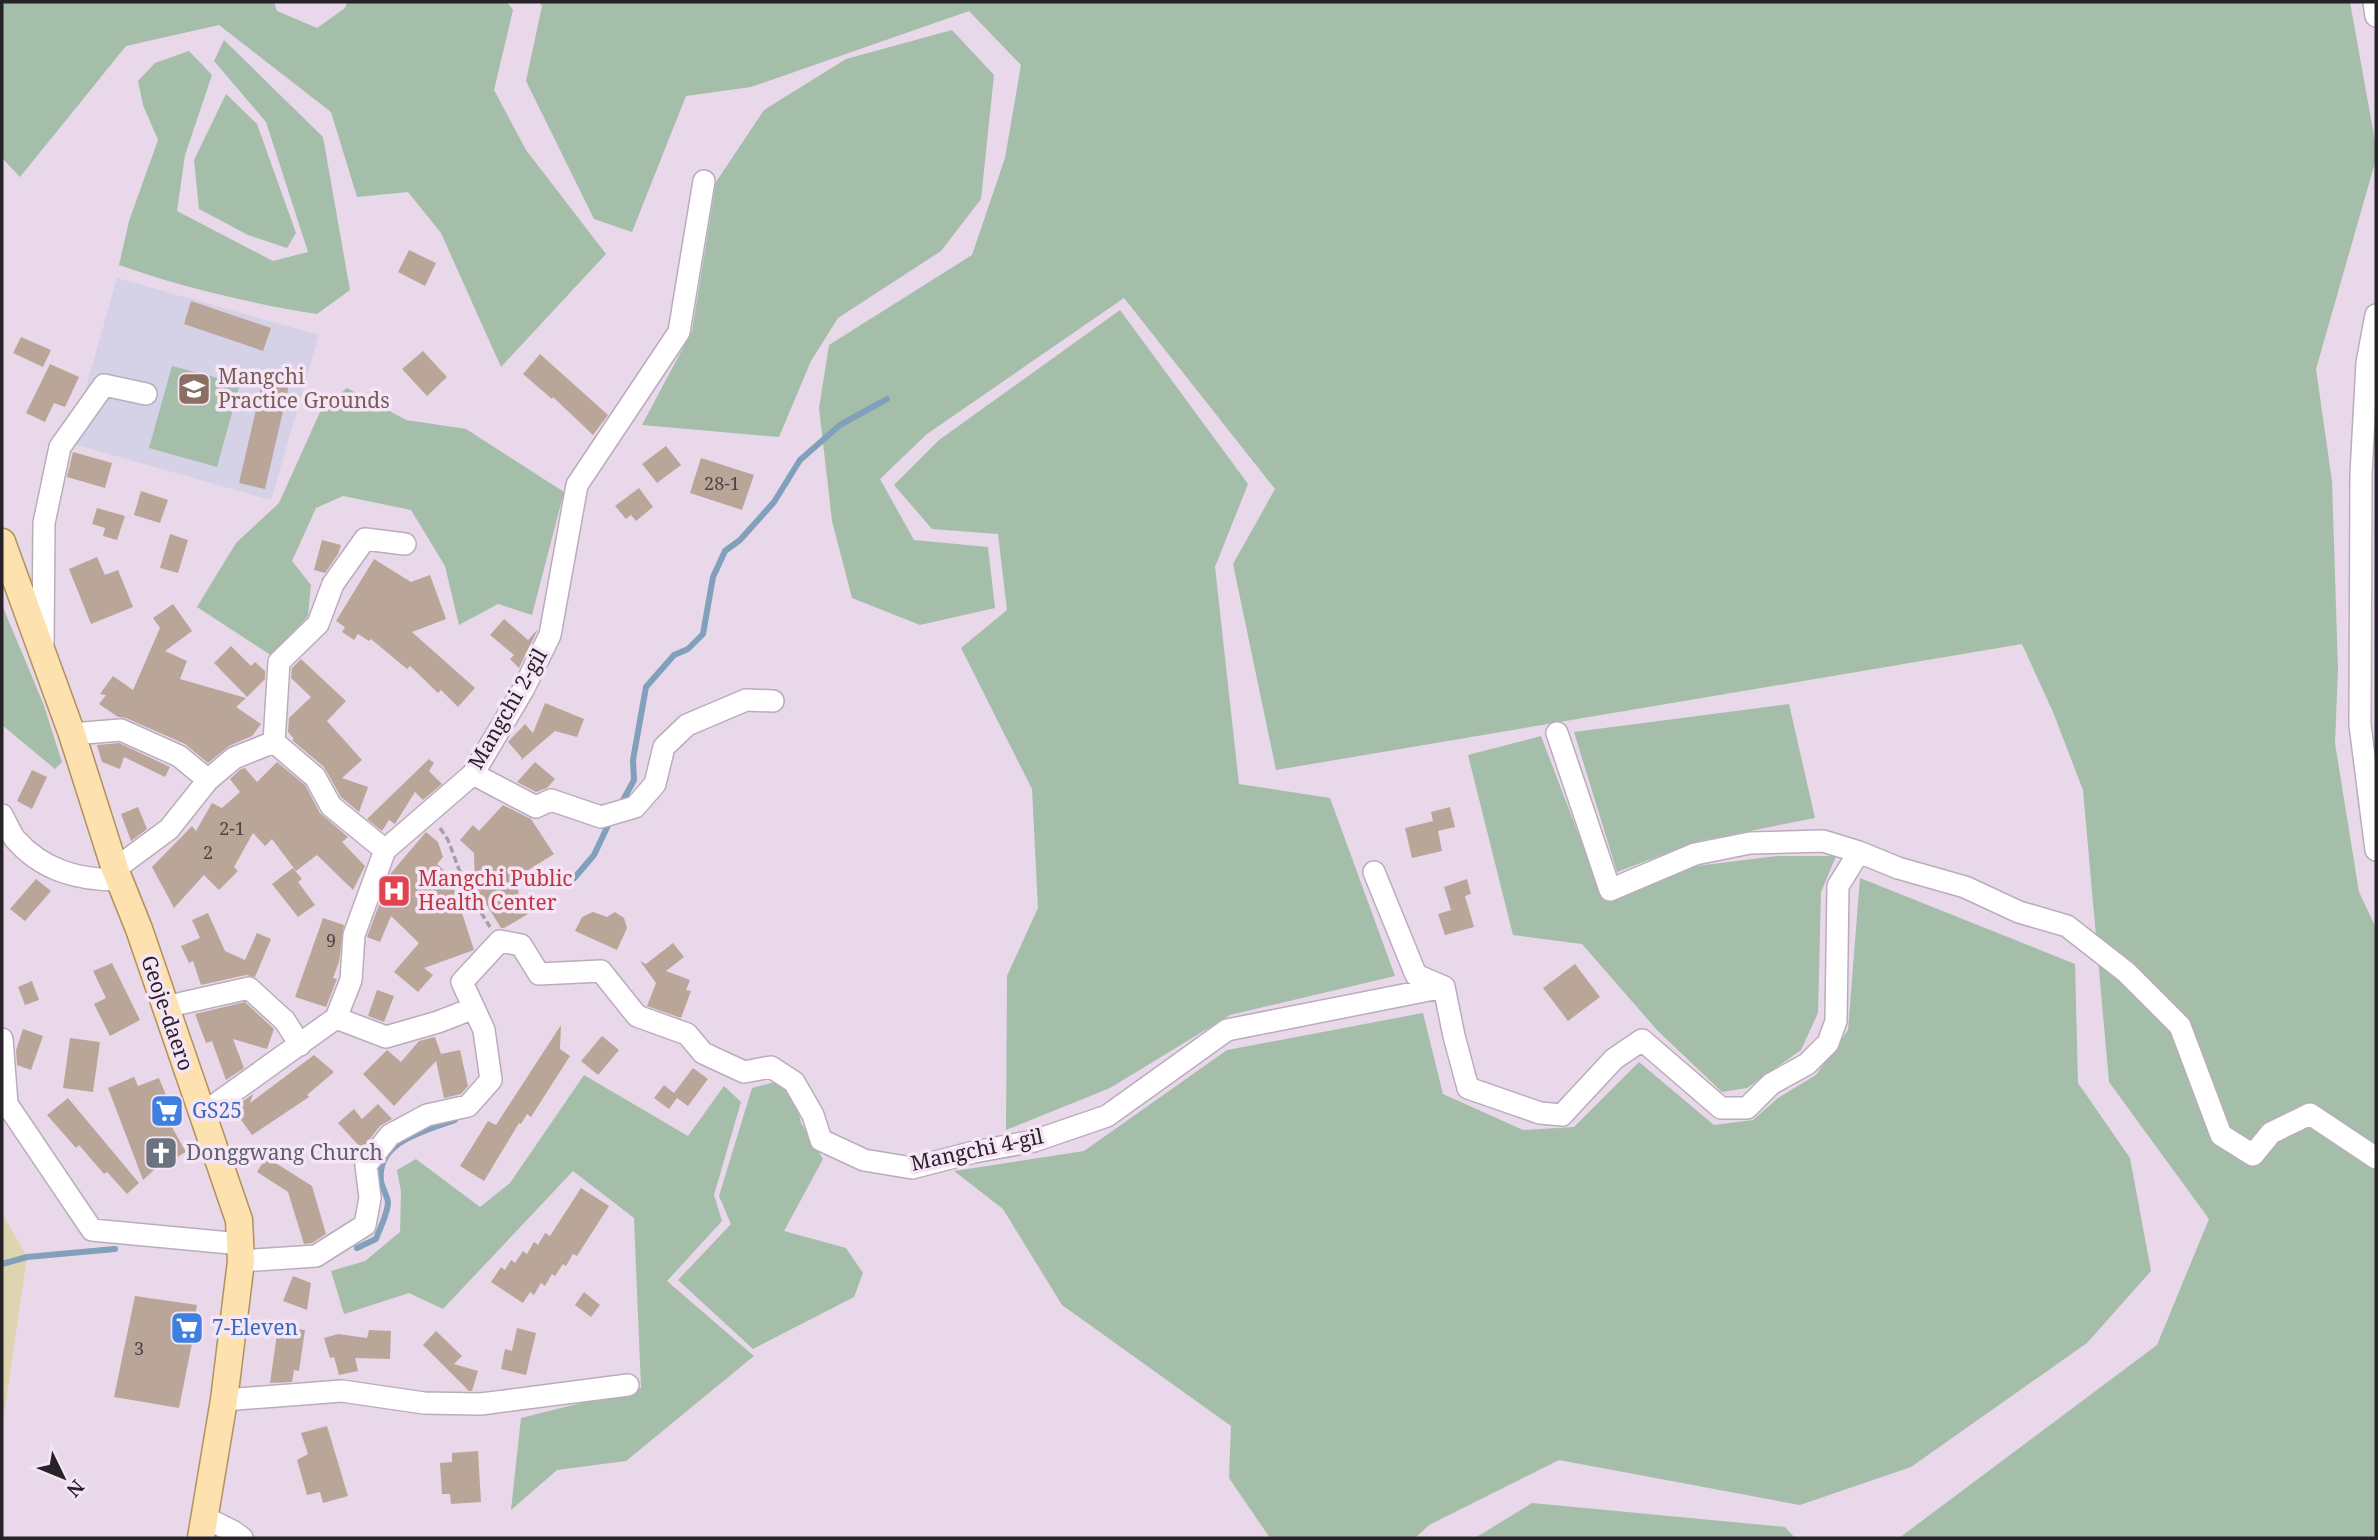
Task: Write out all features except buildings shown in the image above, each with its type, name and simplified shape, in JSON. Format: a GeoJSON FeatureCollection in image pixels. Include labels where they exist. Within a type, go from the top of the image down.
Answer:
{"type":"FeatureCollection","features":[{"type":"Feature","properties":{"kind":"main road","name":"Geoje-daero"},"geometry":{"type":"LineString","coordinates":[[2,542],[72,734],[117,874],[239,1220],[241,1252],[224,1400],[202,1528]]}},
{"type":"Feature","properties":{"kind":"street"},"geometry":{"type":"LineString","coordinates":[[2374,2],[2376,16]]}},
{"type":"Feature","properties":{"kind":"street","name":"Mangchi 2-gil"},"geometry":{"type":"LineString","coordinates":[[336,1018],[351,979],[354,935],[385,850],[473,774],[523,690],[550,635],[577,485],[679,332],[704,181]]}},
{"type":"Feature","properties":{"kind":"street"},"geometry":{"type":"LineString","coordinates":[[2376,315],[2367,362],[2361,474],[2360,711],[2376,850]]}},
{"type":"Feature","properties":{"kind":"street"},"geometry":{"type":"LineString","coordinates":[[43,653],[44,523],[60,447],[104,385],[146,394]]}},
{"type":"Feature","properties":{"kind":"street"},"geometry":{"type":"LineString","coordinates":[[274,742],[279,662],[318,624],[333,584],[365,539],[405,544]]}},
{"type":"Feature","properties":{"kind":"street"},"geometry":{"type":"LineString","coordinates":[[473,774],[536,807],[551,800],[601,817],[635,807],[655,784],[664,747],[687,725],[746,700],[773,701]]}},
{"type":"Feature","properties":{"kind":"street"},"geometry":{"type":"LineString","coordinates":[[72,734],[121,730],[179,757],[208,780]]}},
{"type":"Feature","properties":{"kind":"street"},"geometry":{"type":"LineString","coordinates":[[1557,733],[1610,890],[1695,855],[1750,843],[1823,841],[1859,852],[1898,869],[1965,887],[2019,912],[2067,926],[2126,972],[2180,1026],[2221,1135],[2253,1155],[2271,1133],[2310,1114],[2376,1158]]}},
{"type":"Feature","properties":{"kind":"street"},"geometry":{"type":"LineString","coordinates":[[2,815],[15,838],[49,867],[91,880],[117,874],[169,829],[208,780],[234,758],[274,742]]}},
{"type":"Feature","properties":{"kind":"street"},"geometry":{"type":"LineString","coordinates":[[274,742],[315,777],[331,806],[385,850]]}},
{"type":"Feature","properties":{"kind":"street"},"geometry":{"type":"LineString","coordinates":[[1374,872],[1416,975],[1444,988],[1468,1088],[1540,1113],[1562,1115],[1614,1059],[1642,1040],[1721,1108],[1747,1108],[1771,1084],[1807,1064],[1828,1043],[1836,1021],[1838,886],[1859,852]]}},
{"type":"Feature","properties":{"kind":"street"},"geometry":{"type":"LineString","coordinates":[[2,1039],[6,1104],[92,1230],[241,1252],[316,1256],[365,1225],[370,1198],[366,1166],[390,1135],[427,1115],[468,1106],[491,1080],[484,1030],[461,982],[500,941]]}},
{"type":"Feature","properties":{"kind":"street","name":"Mangchi 4-gil"},"geometry":{"type":"LineString","coordinates":[[500,941],[521,945],[539,974],[601,971],[637,1016],[687,1034],[702,1054],[744,1072],[771,1067],[794,1082],[813,1115],[821,1140],[864,1160],[912,1168],[974,1152],[1034,1141],[1107,1116],[1227,1030],[1444,988]]}},
{"type":"Feature","properties":{"kind":"street"},"geometry":{"type":"LineString","coordinates":[[165,1007],[248,988],[285,1021],[300,1045]]}},
{"type":"Feature","properties":{"kind":"street"},"geometry":{"type":"LineString","coordinates":[[202,1114],[336,1018],[386,1037],[474,1008]]}},
{"type":"Feature","properties":{"kind":"street"},"geometry":{"type":"LineString","coordinates":[[224,1400],[342,1391],[424,1404],[481,1404],[628,1385]]}},
{"type":"Feature","properties":{"kind":"street"},"geometry":{"type":"LineString","coordinates":[[202,1528],[234,1532],[242,1538]]}},
{"type":"Feature","properties":{"kind":"path"},"geometry":{"type":"LineString","coordinates":[[429,811],[448,840],[471,896],[500,941]]}},
{"type":"Feature","properties":{"kind":"shaded area","name":"Mangchi Practice Grounds"},"geometry":{"type":"Polygon","coordinates":[[[117,278],[319,335],[271,500],[70,443],[117,278]]]}},
{"type":"Feature","properties":{"kind":"green space"},"geometry":{"type":"Polygon","coordinates":[[[2,2],[274,2],[277,11],[317,28],[345,8],[347,2],[507,2],[513,10],[494,90],[526,150],[606,254],[501,367],[441,233],[408,192],[357,197],[331,112],[219,25],[126,46],[20,177],[2,158],[2,2]]]}},
{"type":"Feature","properties":{"kind":"green space"},"geometry":{"type":"Polygon","coordinates":[[[539,2],[2350,2],[2376,159],[2316,369],[2332,481],[2338,670],[2335,743],[2359,892],[2376,928],[2376,1538],[1899,1538],[2157,1345],[2209,1219],[2109,1082],[2083,790],[2053,712],[2022,644],[1276,770],[1233,564],[1275,489],[1124,298],[927,434],[880,479],[914,540],[988,547],[995,608],[920,625],[852,598],[832,521],[819,408],[829,345],[972,255],[1005,158],[1021,65],[969,11],[751,87],[686,96],[632,232],[594,219],[526,81],[542,6],[539,2]]]}},
{"type":"Feature","properties":{"kind":"green space"},"geometry":{"type":"Polygon","coordinates":[[[952,30],[994,75],[981,199],[941,251],[838,318],[811,361],[779,437],[642,425],[692,331],[716,182],[764,110],[846,59],[952,30]]]}},
{"type":"Feature","properties":{"kind":"green space"},"geometry":{"type":"Polygon","coordinates":[[[224,40],[323,137],[350,290],[317,314],[217,294],[119,265],[129,221],[158,140],[143,105],[138,81],[155,63],[189,51],[212,75],[185,155],[177,211],[273,261],[308,252],[266,122],[214,61],[224,40]]]}},
{"type":"Feature","properties":{"kind":"green space"},"geometry":{"type":"Polygon","coordinates":[[[226,94],[257,124],[296,233],[287,248],[248,235],[199,209],[194,160],[226,94]]]}},
{"type":"Feature","properties":{"kind":"green space"},"geometry":{"type":"Polygon","coordinates":[[[1120,310],[1248,484],[1215,567],[1239,784],[1330,798],[1395,976],[1230,1015],[1110,1088],[1006,1130],[1007,976],[1038,908],[1032,789],[961,648],[1007,610],[998,534],[932,529],[894,485],[939,440],[1120,310]]]}},
{"type":"Feature","properties":{"kind":"green space"},"geometry":{"type":"Polygon","coordinates":[[[172,366],[240,384],[217,467],[149,448],[172,366]]]}},
{"type":"Feature","properties":{"kind":"green space"},"geometry":{"type":"Polygon","coordinates":[[[347,388],[406,420],[466,429],[564,492],[532,615],[498,604],[459,625],[445,566],[411,510],[343,496],[316,508],[292,561],[311,585],[308,616],[272,656],[197,607],[236,543],[279,503],[320,412],[347,388]]]}},
{"type":"Feature","properties":{"kind":"green space"},"geometry":{"type":"Polygon","coordinates":[[[2,605],[43,703],[62,762],[55,769],[2,725],[2,605]]]}},
{"type":"Feature","properties":{"kind":"green space"},"geometry":{"type":"Polygon","coordinates":[[[1789,704],[1815,818],[1699,841],[1617,872],[1574,732],[1789,704]]]}},
{"type":"Feature","properties":{"kind":"green space"},"geometry":{"type":"Polygon","coordinates":[[[1541,736],[1604,901],[1696,866],[1777,856],[1836,856],[1821,892],[1818,1013],[1801,1050],[1747,1088],[1722,1092],[1657,1030],[1582,944],[1513,935],[1468,755],[1541,736]]]}},
{"type":"Feature","properties":{"kind":"green space"},"geometry":{"type":"Polygon","coordinates":[[[1860,878],[2075,964],[2078,1083],[2130,1158],[2151,1271],[2087,1343],[1911,1467],[1800,1505],[1559,1460],[1429,1525],[1415,1538],[1270,1538],[1229,1478],[1231,1426],[1062,1305],[1003,1209],[954,1171],[1084,1151],[1227,1050],[1423,1013],[1443,1094],[1523,1130],[1574,1127],[1639,1062],[1714,1125],[1753,1120],[1778,1098],[1816,1075],[1848,1030],[1860,878]]]}},
{"type":"Feature","properties":{"kind":"green space"},"geometry":{"type":"Polygon","coordinates":[[[584,1075],[688,1136],[724,1086],[741,1102],[714,1195],[722,1221],[667,1281],[754,1356],[626,1461],[557,1470],[511,1510],[521,1418],[641,1388],[634,1218],[573,1171],[443,1309],[409,1293],[344,1314],[331,1271],[365,1261],[400,1232],[401,1192],[397,1170],[416,1159],[480,1207],[510,1183],[584,1075]]]}},
{"type":"Feature","properties":{"kind":"green space"},"geometry":{"type":"Polygon","coordinates":[[[775,1082],[796,1098],[801,1123],[823,1159],[784,1231],[846,1248],[863,1273],[854,1297],[753,1349],[678,1280],[731,1224],[719,1196],[752,1088],[775,1082]]]}},
{"type":"Feature","properties":{"kind":"green space"},"geometry":{"type":"Polygon","coordinates":[[[1532,1503],[1785,1527],[1795,1538],[1475,1538],[1532,1503]]]}},
{"type":"Feature","properties":{"kind":"sand"},"geometry":{"type":"Polygon","coordinates":[[[2,1213],[27,1257],[2,1429],[2,1213]]]}},
{"type":"Feature","properties":{"kind":"waterway"},"geometry":{"type":"LineString","coordinates":[[621,804],[634,780],[633,760],[646,687],[674,655],[688,649],[703,634],[713,577],[725,551],[740,540],[774,502],[800,460],[840,425],[887,399]]}},
{"type":"Feature","properties":{"kind":"waterway"},"geometry":{"type":"LineString","coordinates":[[570,883],[594,855],[611,819]]}},
{"type":"Feature","properties":{"kind":"waterway"},"geometry":{"type":"LineString","coordinates":[[357,1248],[376,1239],[385,1216],[388,1202],[381,1181],[386,1156],[405,1140],[455,1120]]}},
{"type":"Feature","properties":{"kind":"waterway"},"geometry":{"type":"LineString","coordinates":[[2,1264],[27,1257],[115,1249]]}},
{"type":"Feature","properties":{"kind":"place","name":"Mangchi Practice Grounds"},"geometry":{"type":"Point","coordinates":[194,389]}},
{"type":"Feature","properties":{"kind":"place","name":"Mangchi Public Health Center"},"geometry":{"type":"Point","coordinates":[394,891]}},
{"type":"Feature","properties":{"kind":"place","name":"GS25"},"geometry":{"type":"Point","coordinates":[167,1111]}},
{"type":"Feature","properties":{"kind":"place","name":"Donggwang Church"},"geometry":{"type":"Point","coordinates":[161,1153]}},
{"type":"Feature","properties":{"kind":"place","name":"7-Eleven"},"geometry":{"type":"Point","coordinates":[187,1328]}}]}
